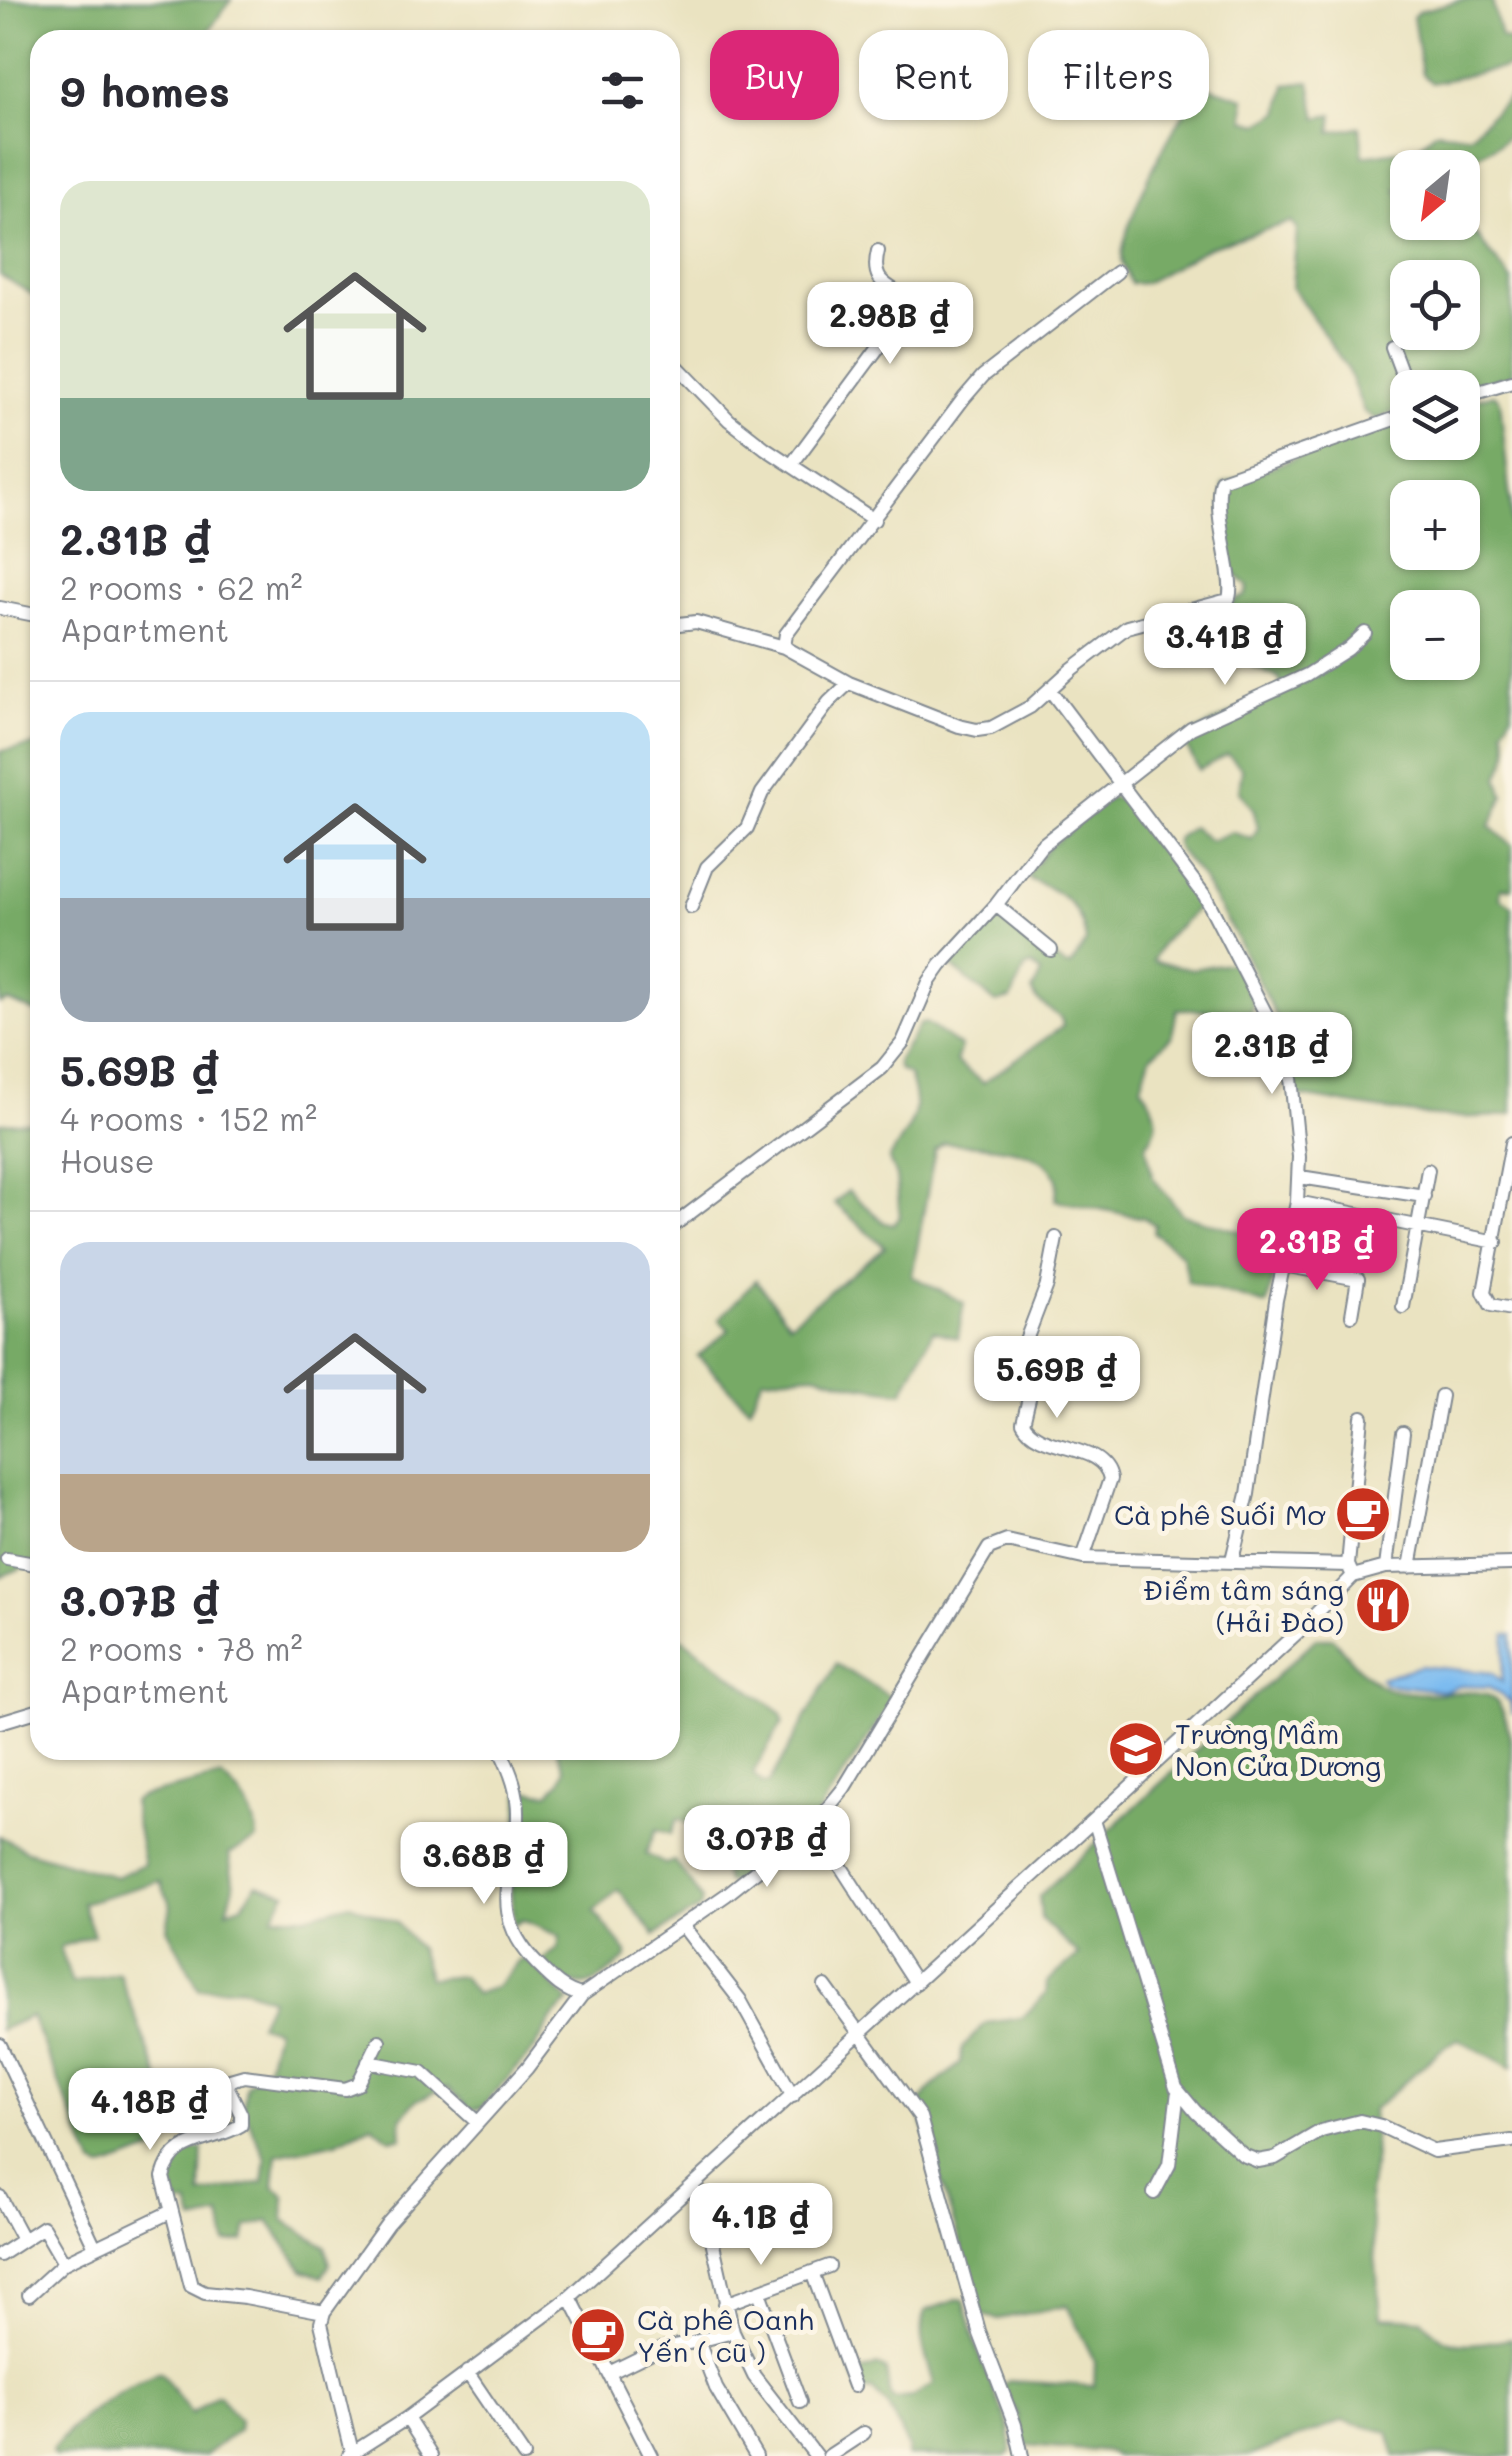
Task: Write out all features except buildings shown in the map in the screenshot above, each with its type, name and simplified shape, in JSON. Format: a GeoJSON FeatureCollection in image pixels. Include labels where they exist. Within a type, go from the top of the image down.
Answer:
{"type":"FeatureCollection","features":[{"type":"Feature","properties":{"kind":"street"},"geometry":{"type":"LineString","coordinates":[[792,464],[906,310],[906,302],[879,279],[874,268],[878,251]]}},
{"type":"Feature","properties":{"kind":"street"},"geometry":{"type":"LineString","coordinates":[[784,647],[786,634],[983,376],[1118,272]]}},
{"type":"Feature","properties":{"kind":"street"},"geometry":{"type":"LineString","coordinates":[[680,369],[729,420],[874,520]]}},
{"type":"Feature","properties":{"kind":"street"},"geometry":{"type":"LineString","coordinates":[[1480,392],[1512,382]]}},
{"type":"Feature","properties":{"kind":"street"},"geometry":{"type":"LineString","coordinates":[[680,624],[696,622],[784,647],[849,683],[977,730],[1001,724],[1030,708],[1128,627],[1228,600],[1233,587],[1218,520],[1221,480],[1390,420]]}},
{"type":"Feature","properties":{"kind":"street"},"geometry":{"type":"LineString","coordinates":[[0,608],[30,614]]}},
{"type":"Feature","properties":{"kind":"street"},"geometry":{"type":"LineString","coordinates":[[680,1220],[882,1068],[904,1042],[929,982],[941,965],[996,905],[1041,846],[1192,728],[1307,675],[1348,649],[1364,633]]}},
{"type":"Feature","properties":{"kind":"street"},"geometry":{"type":"LineString","coordinates":[[691,908],[707,867],[747,828],[762,793],[829,702],[849,683]]}},
{"type":"Feature","properties":{"kind":"street"},"geometry":{"type":"LineString","coordinates":[[1050,690],[1205,896],[1283,1048],[1294,1106],[1300,1178],[1262,1387],[1248,1494],[1232,1560]]}},
{"type":"Feature","properties":{"kind":"street"},"geometry":{"type":"LineString","coordinates":[[996,905],[1050,950]]}},
{"type":"Feature","properties":{"kind":"street"},"geometry":{"type":"LineString","coordinates":[[1512,1143],[1485,1298],[1491,1305],[1512,1309]]}},
{"type":"Feature","properties":{"kind":"street"},"geometry":{"type":"LineString","coordinates":[[1403,1306],[1428,1170]]}},
{"type":"Feature","properties":{"kind":"street"},"geometry":{"type":"LineString","coordinates":[[1300,1178],[1424,1196]]}},
{"type":"Feature","properties":{"kind":"street"},"geometry":{"type":"LineString","coordinates":[[1297,1202],[1496,1242]]}},
{"type":"Feature","properties":{"kind":"street"},"geometry":{"type":"LineString","coordinates":[[1056,1238],[1047,1285],[1026,1340],[1032,1386],[1023,1424],[1030,1434],[1096,1458],[1110,1472],[1083,1558]]}},
{"type":"Feature","properties":{"kind":"street"},"geometry":{"type":"LineString","coordinates":[[1283,1265],[1358,1279],[1352,1316]]}},
{"type":"Feature","properties":{"kind":"street"},"geometry":{"type":"LineString","coordinates":[[1410,1566],[1441,1396]]}},
{"type":"Feature","properties":{"kind":"street"},"geometry":{"type":"LineString","coordinates":[[1362,1417],[1351,1571],[1301,1629],[570,2298],[407,2418],[350,2454],[322,2333],[324,2312],[387,2224],[527,2068],[582,1995],[683,1926],[814,1826],[844,1788],[989,1548],[1007,1541],[1083,1558],[1232,1560],[1351,1571],[1512,1564]]}},
{"type":"Feature","properties":{"kind":"street"},"geometry":{"type":"LineString","coordinates":[[1386,1567],[1403,1433]]}},
{"type":"Feature","properties":{"kind":"street"},"geometry":{"type":"LineString","coordinates":[[7,1559],[30,1563]]}},
{"type":"Feature","properties":{"kind":"street"},"geometry":{"type":"LineString","coordinates":[[0,1722],[30,1713]]}},
{"type":"Feature","properties":{"kind":"street"},"geometry":{"type":"LineString","coordinates":[[504,1760],[516,1787],[518,1819],[507,1887],[508,1922],[521,1946],[542,1969],[568,1992],[582,1995]]}},
{"type":"Feature","properties":{"kind":"street"},"geometry":{"type":"LineString","coordinates":[[1094,1820],[1178,2091],[1169,2165],[1154,2193]]}},
{"type":"Feature","properties":{"kind":"street"},"geometry":{"type":"LineString","coordinates":[[814,1826],[916,1983]]}},
{"type":"Feature","properties":{"kind":"street"},"geometry":{"type":"LineString","coordinates":[[683,1926],[740,2000],[793,2096]]}},
{"type":"Feature","properties":{"kind":"street"},"geometry":{"type":"LineString","coordinates":[[825,1986],[920,2117],[980,2331],[1022,2456]]}},
{"type":"Feature","properties":{"kind":"street"},"geometry":{"type":"LineString","coordinates":[[324,2312],[191,2286],[164,2178],[175,2153],[185,2145],[241,2124],[241,2114],[228,2086],[230,2080],[244,2076],[345,2089],[358,2084],[379,2041]]}},
{"type":"Feature","properties":{"kind":"street"},"geometry":{"type":"LineString","coordinates":[[0,2045],[95,2247]]}},
{"type":"Feature","properties":{"kind":"street"},"geometry":{"type":"LineString","coordinates":[[368,2062],[422,2072],[476,2122]]}},
{"type":"Feature","properties":{"kind":"street"},"geometry":{"type":"LineString","coordinates":[[1178,2091],[1243,2155],[1258,2161],[1275,2158],[1321,2130],[1360,2121],[1382,2126],[1434,2151],[1512,2140]]}},
{"type":"Feature","properties":{"kind":"street"},"geometry":{"type":"LineString","coordinates":[[693,2187],[713,2241],[733,2332],[754,2376],[816,2456]]}},
{"type":"Feature","properties":{"kind":"street"},"geometry":{"type":"LineString","coordinates":[[0,2197],[23,2240]]}},
{"type":"Feature","properties":{"kind":"street"},"geometry":{"type":"LineString","coordinates":[[29,2295],[64,2262],[170,2212]]}},
{"type":"Feature","properties":{"kind":"street"},"geometry":{"type":"LineString","coordinates":[[0,2255],[42,2227],[64,2262]]}},
{"type":"Feature","properties":{"kind":"street"},"geometry":{"type":"LineString","coordinates":[[725,2304],[829,2266]]}},
{"type":"Feature","properties":{"kind":"street"},"geometry":{"type":"LineString","coordinates":[[812,2272],[854,2386]]}},
{"type":"Feature","properties":{"kind":"street"},"geometry":{"type":"LineString","coordinates":[[759,2292],[800,2402]]}},
{"type":"Feature","properties":{"kind":"street"},"geometry":{"type":"LineString","coordinates":[[570,2298],[651,2456]]}},
{"type":"Feature","properties":{"kind":"street"},"geometry":{"type":"LineString","coordinates":[[609,2372],[656,2350],[733,2332]]}},
{"type":"Feature","properties":{"kind":"street"},"geometry":{"type":"LineString","coordinates":[[698,2341],[716,2388],[756,2456]]}},
{"type":"Feature","properties":{"kind":"street"},"geometry":{"type":"LineString","coordinates":[[467,2372],[524,2456]]}},
{"type":"Feature","properties":{"kind":"street"},"geometry":{"type":"LineString","coordinates":[[407,2418],[431,2456]]}},
{"type":"Feature","properties":{"kind":"street"},"geometry":{"type":"LineString","coordinates":[[829,2456],[864,2432]]}},
{"type":"Feature","properties":{"kind":"green space"},"geometry":{"type":"Polygon","coordinates":[[[0,0],[231,0],[209,30],[30,30],[30,293],[0,275],[0,0]]]}},
{"type":"Feature","properties":{"kind":"green space"},"geometry":{"type":"Polygon","coordinates":[[[1462,0],[1492,0],[1501,37],[1512,41],[1512,66],[1432,83],[1422,74],[1413,17],[1419,11],[1462,0]]]}},
{"type":"Feature","properties":{"kind":"green space"},"geometry":{"type":"Polygon","coordinates":[[[1310,82],[1317,118],[1333,115],[1331,132],[1360,127],[1363,156],[1390,152],[1390,240],[1480,240],[1512,281],[1512,375],[1480,384],[1480,370],[1390,370],[1390,414],[1376,419],[1364,412],[1347,368],[1292,287],[1297,229],[1291,222],[1209,247],[1145,283],[1131,284],[1122,262],[1130,223],[1153,168],[1180,120],[1209,120],[1209,87],[1244,98],[1245,120],[1259,124],[1280,112],[1286,85],[1310,82]]]}},
{"type":"Feature","properties":{"kind":"green space"},"geometry":{"type":"Polygon","coordinates":[[[1512,94],[1512,132],[1480,154],[1480,150],[1403,150],[1416,148],[1436,131],[1470,135],[1512,94]]]}},
{"type":"Feature","properties":{"kind":"green space"},"geometry":{"type":"Polygon","coordinates":[[[1494,394],[1500,400],[1512,520],[1512,713],[1504,729],[1508,753],[1498,777],[1504,796],[1490,826],[1512,846],[1512,888],[1501,888],[1500,898],[1512,906],[1512,1114],[1460,1117],[1406,1113],[1300,1096],[1296,1092],[1288,1040],[1235,935],[1201,877],[1177,848],[1176,839],[1192,827],[1210,841],[1232,832],[1252,839],[1258,828],[1253,809],[1239,791],[1242,769],[1228,754],[1199,770],[1185,744],[1187,736],[1282,688],[1279,678],[1252,666],[1229,615],[1234,600],[1245,596],[1248,587],[1234,573],[1225,539],[1223,484],[1390,424],[1390,460],[1480,460],[1480,398],[1494,394]]]}},
{"type":"Feature","properties":{"kind":"green space"},"geometry":{"type":"Polygon","coordinates":[[[30,746],[30,1010],[8,1001],[0,1004],[0,751],[30,746]]]}},
{"type":"Feature","properties":{"kind":"green space"},"geometry":{"type":"Polygon","coordinates":[[[1110,797],[1122,800],[1200,899],[1190,916],[1164,941],[1153,961],[1191,969],[1234,962],[1253,1003],[1251,1013],[1177,1009],[1172,1036],[1150,1057],[1141,1086],[1156,1115],[1155,1129],[1146,1145],[1153,1178],[1183,1215],[1281,1243],[1267,1305],[1188,1282],[1182,1255],[1153,1232],[1155,1225],[1144,1218],[1055,1200],[1056,1177],[1037,1158],[1006,1148],[944,1143],[935,1150],[912,1276],[964,1303],[958,1338],[933,1331],[903,1392],[815,1374],[763,1378],[749,1408],[698,1356],[729,1330],[719,1319],[756,1280],[789,1323],[885,1247],[834,1203],[848,1191],[885,1223],[893,1224],[900,1217],[896,1177],[889,1160],[909,1128],[915,1101],[909,1075],[898,1069],[897,1061],[920,1024],[926,1023],[961,1047],[956,1062],[983,1083],[1063,1026],[1061,1018],[1037,1000],[1032,991],[1041,974],[1032,965],[1025,968],[1011,999],[996,1003],[952,967],[953,961],[987,922],[998,920],[1071,966],[1086,942],[1080,918],[1068,901],[1029,879],[1028,874],[1049,847],[1110,797]]]}},
{"type":"Feature","properties":{"kind":"green space"},"geometry":{"type":"Polygon","coordinates":[[[30,1122],[30,1565],[0,1577],[0,1123],[30,1122]]]}},
{"type":"Feature","properties":{"kind":"green space"},"geometry":{"type":"Polygon","coordinates":[[[680,1637],[781,1713],[783,1722],[754,1771],[763,1784],[769,1783],[836,1664],[892,1701],[812,1823],[736,1882],[727,1883],[705,1836],[689,1824],[678,1819],[671,1834],[656,1829],[646,1854],[665,1864],[675,1861],[702,1900],[700,1908],[655,1935],[618,1890],[594,1911],[627,1958],[600,1979],[585,1985],[569,1982],[544,1960],[558,1948],[560,1936],[522,1920],[514,1925],[511,1891],[520,1795],[523,1791],[549,1793],[565,1770],[561,1760],[680,1760],[680,1637]]]}},
{"type":"Feature","properties":{"kind":"green space"},"geometry":{"type":"Polygon","coordinates":[[[1317,1638],[1333,1638],[1362,1671],[1390,1690],[1483,1694],[1502,1709],[1508,1726],[1512,1752],[1512,2068],[1458,2039],[1443,2048],[1372,2111],[1375,2156],[1369,2193],[1381,2317],[1422,2319],[1442,2337],[1462,2344],[1512,2338],[1512,2456],[1395,2456],[1388,2432],[1343,2421],[1249,2456],[1115,2456],[1109,2452],[1027,2445],[1022,2439],[1018,2415],[1002,2386],[1009,2381],[1094,2386],[1095,2362],[1067,2306],[998,2319],[982,2315],[918,2106],[929,2090],[961,2063],[962,2048],[986,2023],[1022,2018],[1046,1994],[1047,1982],[1079,1955],[1041,1919],[1039,1896],[1317,1638]]]}},
{"type":"Feature","properties":{"kind":"green space"},"geometry":{"type":"Polygon","coordinates":[[[221,1777],[246,1804],[257,1840],[229,1854],[234,1887],[227,1910],[242,1905],[257,1884],[286,1893],[273,1916],[305,1916],[350,1904],[396,1922],[419,1949],[429,1979],[462,1976],[475,1994],[496,1987],[520,1960],[527,1960],[569,2001],[535,2048],[481,2108],[471,2110],[447,2087],[417,2100],[401,2118],[402,2138],[390,2139],[372,2125],[336,2142],[277,2155],[274,2186],[285,2196],[284,2220],[325,2246],[330,2264],[322,2277],[303,2270],[269,2221],[247,2227],[244,2241],[226,2243],[221,2216],[194,2222],[189,2204],[175,2204],[173,2167],[183,2154],[191,2151],[203,2149],[201,2195],[263,2182],[266,2159],[243,2108],[246,2085],[267,2066],[276,2029],[259,2024],[271,1998],[240,1987],[199,1989],[167,1928],[171,1906],[160,1881],[82,1903],[94,1935],[60,1947],[72,1983],[119,1973],[178,2128],[160,2148],[102,2169],[93,2165],[31,2016],[0,2030],[0,1836],[27,1851],[116,1877],[144,1864],[132,1802],[221,1777]]]}},
{"type":"Feature","properties":{"kind":"green space"},"geometry":{"type":"Polygon","coordinates":[[[964,2300],[977,2349],[1010,2429],[1011,2452],[1005,2456],[907,2456],[909,2448],[887,2405],[872,2390],[859,2391],[853,2375],[877,2365],[886,2369],[893,2399],[912,2397],[934,2384],[922,2339],[925,2311],[964,2300]]]}},
{"type":"Feature","properties":{"kind":"green space"},"geometry":{"type":"Polygon","coordinates":[[[161,2373],[191,2414],[220,2396],[239,2421],[238,2430],[204,2456],[54,2456],[52,2450],[87,2414],[161,2373]]]}},
{"type":"Feature","properties":{"kind":"water"},"geometry":{"type":"Polygon","coordinates":[[[1506,1634],[1512,1634],[1512,1714],[1510,1701],[1488,1687],[1460,1686],[1445,1691],[1386,1684],[1380,1678],[1420,1666],[1493,1673],[1502,1682],[1506,1634]]]}},
{"type":"Feature","properties":{"kind":"place","name":"Cà phê Suối Mơ"},"geometry":{"type":"Point","coordinates":[1363,1514]}},
{"type":"Feature","properties":{"kind":"place","name":"Điểm tâm sáng (Hải Đào)"},"geometry":{"type":"Point","coordinates":[1383,1605]}},
{"type":"Feature","properties":{"kind":"place","name":"Trường Mầm Non Cửa Dương"},"geometry":{"type":"Point","coordinates":[1136,1749]}},
{"type":"Feature","properties":{"kind":"place","name":"Cà phê Oanh Yến ( cũ )"},"geometry":{"type":"Point","coordinates":[598,2335]}}]}
